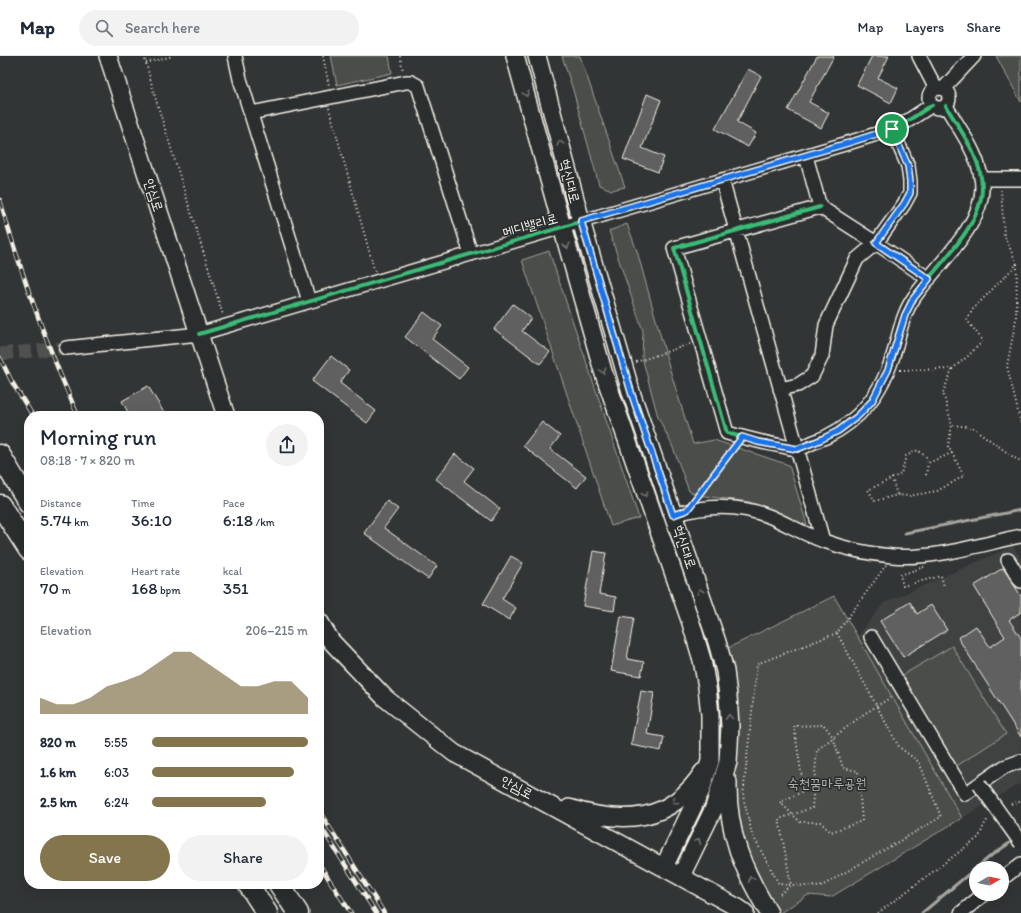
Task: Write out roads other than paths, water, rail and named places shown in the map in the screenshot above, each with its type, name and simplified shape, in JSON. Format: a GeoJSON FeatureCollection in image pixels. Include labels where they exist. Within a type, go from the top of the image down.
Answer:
{"type":"FeatureCollection","features":[{"type":"Feature","properties":{"kind":"highway"},"geometry":{"type":"LineString","coordinates":[[0,455],[24,495]]}},
{"type":"Feature","properties":{"kind":"highway"},"geometry":{"type":"LineString","coordinates":[[0,505],[24,542]]}},
{"type":"Feature","properties":{"kind":"highway"},"geometry":{"type":"LineString","coordinates":[[251,889],[267,913]]}},
{"type":"Feature","properties":{"kind":"highway"},"geometry":{"type":"LineString","coordinates":[[282,889],[298,913]]}},
{"type":"Feature","properties":{"kind":"main road","name":"안심로"},"geometry":{"type":"LineString","coordinates":[[108,56],[224,411]]}},
{"type":"Feature","properties":{"kind":"main road"},"geometry":{"type":"LineString","coordinates":[[515,56],[603,371],[691,623],[702,660],[707,687],[710,715],[710,761],[701,790],[664,866]]}},
{"type":"Feature","properties":{"kind":"main road","name":"혁신대로"},"geometry":{"type":"LineString","coordinates":[[537,56],[581,221],[632,395],[680,513],[725,671],[730,726],[728,762],[714,808],[682,876]]}},
{"type":"Feature","properties":{"kind":"main road","name":"안심로"},"geometry":{"type":"LineString","coordinates":[[324,629],[331,641],[385,698],[454,753],[664,866],[745,913]]}},
{"type":"Feature","properties":{"kind":"main road"},"geometry":{"type":"LineString","coordinates":[[536,797],[583,812],[602,816],[627,818],[642,816],[665,808],[683,796],[710,761]]}},
{"type":"Feature","properties":{"kind":"main road"},"geometry":{"type":"LineString","coordinates":[[728,762],[727,803],[733,836],[745,867],[769,913]]}},
{"type":"Feature","properties":{"kind":"street"},"geometry":{"type":"LineString","coordinates":[[235,56],[309,301]]}},
{"type":"Feature","properties":{"kind":"street"},"geometry":{"type":"LineString","coordinates":[[820,207],[674,248],[727,433],[758,442],[797,449],[838,431],[858,416],[872,401],[888,370],[905,315],[913,299],[969,227],[978,210],[982,188],[979,168],[971,149],[946,106],[949,97],[948,94],[940,89],[919,56]]}},
{"type":"Feature","properties":{"kind":"street"},"geometry":{"type":"LineString","coordinates":[[946,106],[943,108],[937,108],[932,105],[929,99],[933,90],[940,89],[974,56]]}},
{"type":"Feature","properties":{"kind":"street"},"geometry":{"type":"LineString","coordinates":[[251,112],[406,82],[411,82],[418,86],[471,254]]}},
{"type":"Feature","properties":{"kind":"street","name":"메디밸리로"},"geometry":{"type":"LineString","coordinates":[[199,334],[806,156],[892,129],[903,124],[932,105]]}},
{"type":"Feature","properties":{"kind":"street"},"geometry":{"type":"LineString","coordinates":[[780,389],[798,385],[812,376],[822,356],[826,325],[857,259],[876,243],[904,204],[910,193],[908,166],[892,129]]}},
{"type":"Feature","properties":{"kind":"street"},"geometry":{"type":"LineString","coordinates":[[806,156],[820,207],[929,279]]}},
{"type":"Feature","properties":{"kind":"street"},"geometry":{"type":"LineString","coordinates":[[981,179],[1021,179]]}},
{"type":"Feature","properties":{"kind":"street"},"geometry":{"type":"LineString","coordinates":[[722,180],[823,541]]}},
{"type":"Feature","properties":{"kind":"street"},"geometry":{"type":"LineString","coordinates":[[66,348],[199,334]]}},
{"type":"Feature","properties":{"kind":"street"},"geometry":{"type":"LineString","coordinates":[[680,513],[723,506],[749,510],[770,517],[823,541],[862,552],[892,556],[923,556],[1021,536]]}},
{"type":"Feature","properties":{"kind":"street"},"geometry":{"type":"LineString","coordinates":[[1008,560],[1021,581]]}},
{"type":"Feature","properties":{"kind":"street"},"geometry":{"type":"LineString","coordinates":[[871,637],[965,794],[1004,767],[1021,762]]}},
{"type":"Feature","properties":{"kind":"street"},"geometry":{"type":"LineString","coordinates":[[979,784],[1021,843]]}},
{"type":"Feature","properties":{"kind":"street"},"geometry":{"type":"LineString","coordinates":[[1009,874],[1021,864]]}},
{"type":"Feature","properties":{"kind":"street"},"geometry":{"type":"LineString","coordinates":[[961,913],[976,901]]}},
{"type":"Feature","properties":{"kind":"waterway"},"geometry":{"type":"LineString","coordinates":[[905,533],[1021,510]]}},
{"type":"Feature","properties":{"kind":"waterway"},"geometry":{"type":"LineString","coordinates":[[985,861],[1014,840]]}},
{"type":"Feature","properties":{"kind":"waterway"},"geometry":{"type":"LineString","coordinates":[[922,913],[969,874]]}},
{"type":"Feature","properties":{"kind":"tunnel"},"geometry":{"type":"LineString","coordinates":[[0,354],[66,348]]}},
{"type":"Feature","properties":{"kind":"railway"},"geometry":{"type":"LineString","coordinates":[[0,200],[35,310],[76,411]]}},
{"type":"Feature","properties":{"kind":"railway"},"geometry":{"type":"LineString","coordinates":[[0,358],[12,382],[30,411]]}},
{"type":"Feature","properties":{"kind":"railway"},"geometry":{"type":"LineString","coordinates":[[324,819],[384,913]]}},
{"type":"Feature","properties":{"kind":"railway"},"geometry":{"type":"LineString","coordinates":[[324,832],[376,913]]}},
{"type":"Feature","properties":{"kind":"railway"},"geometry":{"type":"LineString","coordinates":[[324,872],[351,913]]}},
{"type":"Feature","properties":{"kind":"park label","name":"숙천꿈마루공원"},"geometry":{"type":"Point","coordinates":[827,783]}}]}
